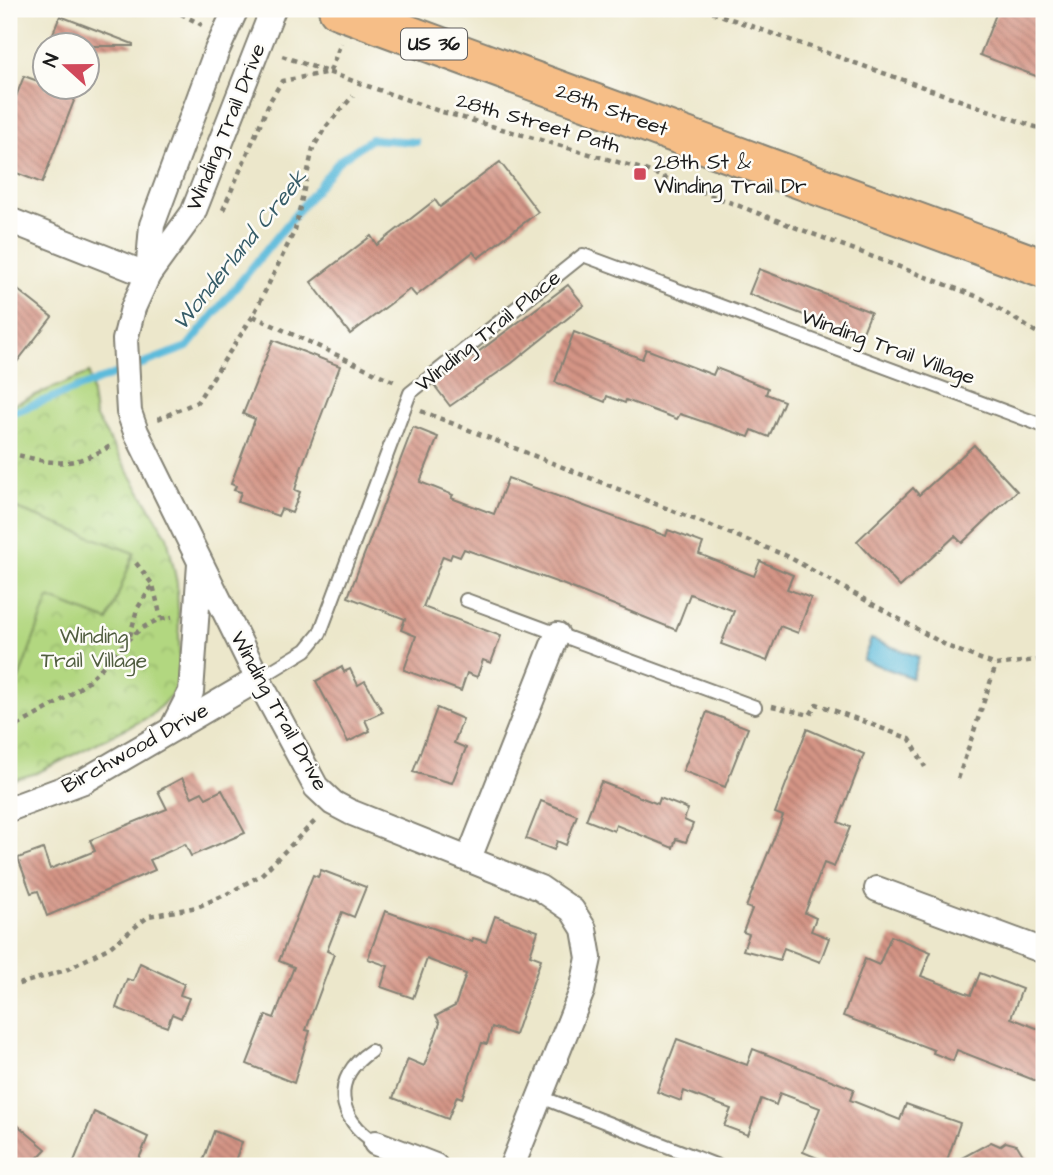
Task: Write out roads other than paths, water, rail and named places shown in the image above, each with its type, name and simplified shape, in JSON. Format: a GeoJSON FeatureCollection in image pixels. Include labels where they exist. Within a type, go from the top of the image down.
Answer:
{"type":"FeatureCollection","features":[{"type":"Feature","properties":{"kind":"highway","name":"28th Street"},"geometry":{"type":"LineString","coordinates":[[338,9],[1044,269]]}},
{"type":"Feature","properties":{"kind":"street","name":"Winding Trail Drive"},"geometry":{"type":"LineString","coordinates":[[148,275],[152,225],[217,50],[236,9]]}},
{"type":"Feature","properties":{"kind":"street","name":"Winding Trail Drive"},"geometry":{"type":"LineString","coordinates":[[273,9],[193,214],[148,275],[133,308],[125,340],[132,422],[258,679],[317,787],[333,803],[540,888],[572,910],[584,929],[588,944],[587,971],[541,1097],[512,1166]]}},
{"type":"Feature","properties":{"kind":"street"},"geometry":{"type":"LineString","coordinates":[[9,220],[148,275]]}},
{"type":"Feature","properties":{"kind":"street"},"geometry":{"type":"LineString","coordinates":[[172,730],[191,692],[200,563]]}},
{"type":"Feature","properties":{"kind":"street"},"geometry":{"type":"LineString","coordinates":[[469,858],[557,635]]}},
{"type":"Feature","properties":{"kind":"street","name":"Birchwood Drive"},"geometry":{"type":"LineString","coordinates":[[9,809],[84,782],[258,679]]}},
{"type":"Feature","properties":{"kind":"street"},"geometry":{"type":"LineString","coordinates":[[877,889],[1044,951]]}},
{"type":"Feature","properties":{"kind":"street"},"geometry":{"type":"LineString","coordinates":[[376,1143],[435,1166]]}},
{"type":"Feature","properties":{"kind":"lane","name":"Winding Trail Place"},"geometry":{"type":"LineString","coordinates":[[258,679],[306,650],[320,633],[410,393],[583,255],[718,305]]}},
{"type":"Feature","properties":{"kind":"lane","name":"Winding Trail Village"},"geometry":{"type":"LineString","coordinates":[[718,305],[1044,426]]}},
{"type":"Feature","properties":{"kind":"lane"},"geometry":{"type":"LineString","coordinates":[[466,600],[755,707]]}},
{"type":"Feature","properties":{"kind":"lane"},"geometry":{"type":"LineString","coordinates":[[371,1051],[358,1059],[350,1071],[344,1086],[344,1104],[357,1130],[376,1143]]}},
{"type":"Feature","properties":{"kind":"lane"},"geometry":{"type":"LineString","coordinates":[[541,1097],[718,1166]]}},
{"type":"Feature","properties":{"kind":"water"},"geometry":{"type":"Polygon","coordinates":[[[871,639],[919,657],[912,678],[863,660],[871,639]]]}},
{"type":"Feature","properties":{"kind":"waterway","name":"Wonderland Creek"},"geometry":{"type":"LineString","coordinates":[[9,414],[187,347],[340,160],[371,139],[416,142]]}},
{"type":"Feature","properties":{"kind":"place","name":"28th St & Winding Trail Dr"},"geometry":{"type":"Point","coordinates":[640,174]}}]}
